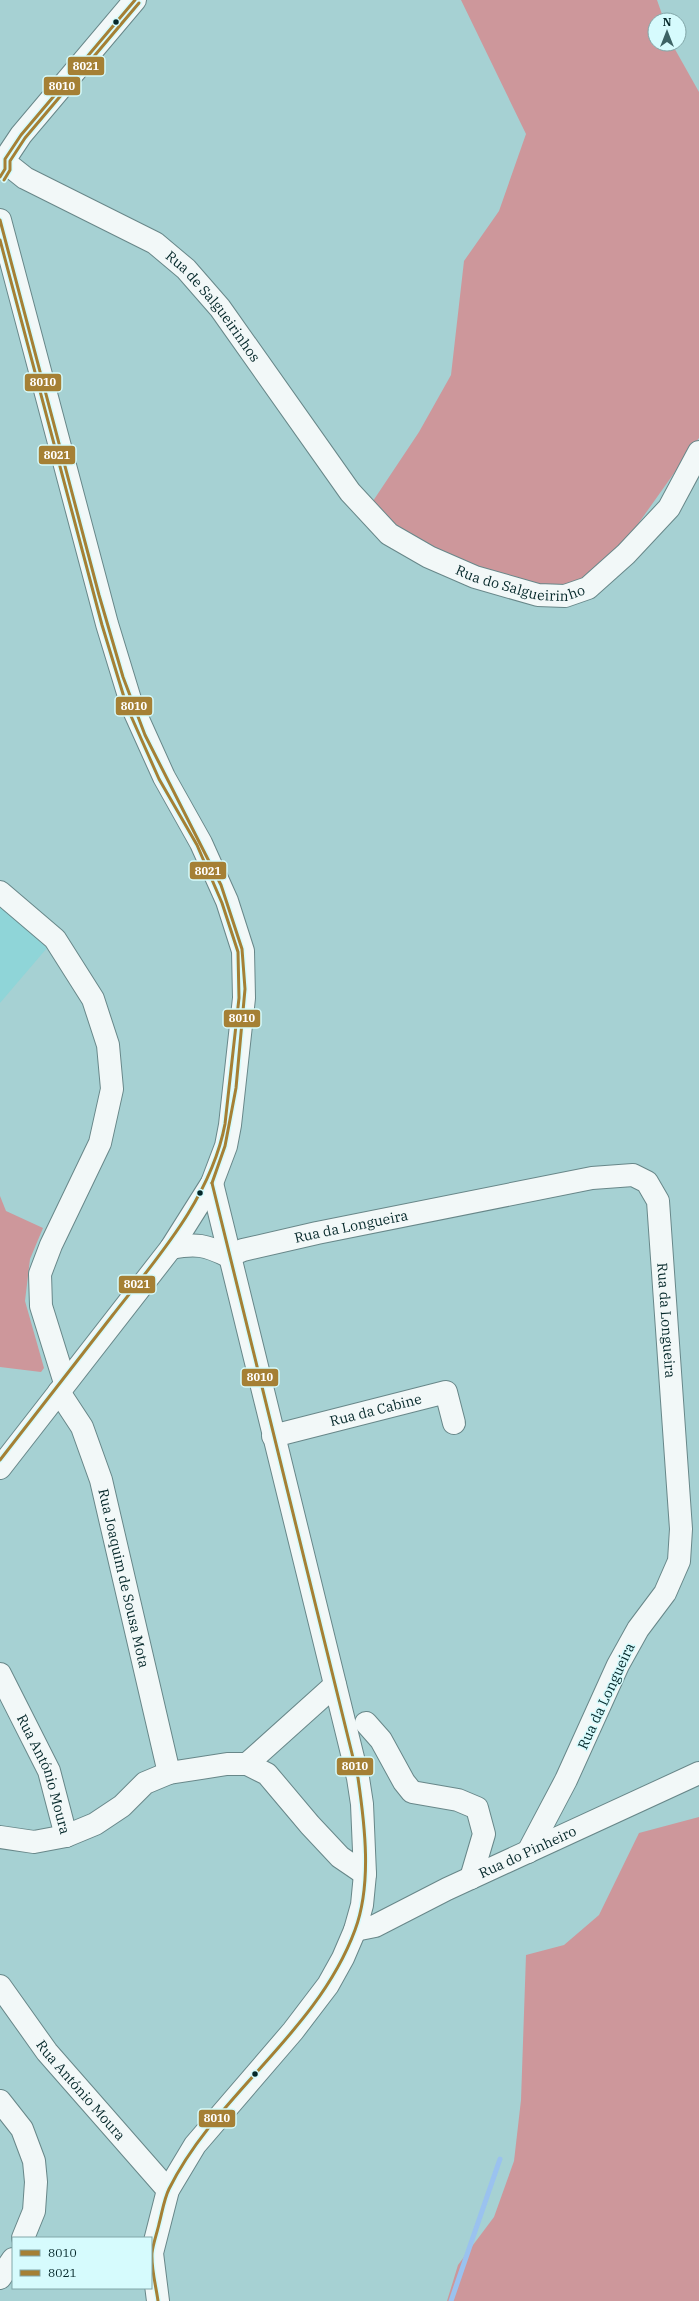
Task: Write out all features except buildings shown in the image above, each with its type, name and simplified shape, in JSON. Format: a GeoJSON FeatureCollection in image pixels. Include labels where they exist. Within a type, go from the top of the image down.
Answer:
{"type":"FeatureCollection","features":[{"type":"Feature","properties":{"kind":"street"},"geometry":{"type":"LineString","coordinates":[[2,161],[15,139],[21,134],[135,0]]}},
{"type":"Feature","properties":{"kind":"street","name":"Rua de Salgueirinhos"},"geometry":{"type":"LineString","coordinates":[[2,161],[25,178],[155,243],[186,269],[220,308],[350,492]]}},
{"type":"Feature","properties":{"kind":"street"},"geometry":{"type":"LineString","coordinates":[[0,220],[3,240],[107,624],[132,706],[164,777],[201,843],[227,901],[243,951],[244,998],[238,1062],[226,1146],[212,1183],[171,1248],[0,1468]]}},
{"type":"Feature","properties":{"kind":"street","name":"Rua do Salgueirinho"},"geometry":{"type":"LineString","coordinates":[[350,492],[389,534],[429,557],[476,577],[538,595],[565,596],[588,588],[632,548],[669,508],[699,452]]}},
{"type":"Feature","properties":{"kind":"street","name":"Rua Joaquim de Sousa Mota"},"geometry":{"type":"LineString","coordinates":[[0,892],[55,939],[93,999],[108,1045],[112,1089],[100,1143],[51,1245],[40,1274],[41,1306],[62,1387],[82,1427],[101,1480],[169,1773]]}},
{"type":"Feature","properties":{"kind":"street","name":"Rua da Longueira"},"geometry":{"type":"LineString","coordinates":[[228,1256],[243,1250],[316,1233],[592,1178],[633,1175],[647,1182],[658,1201],[681,1529],[679,1561],[665,1593],[638,1629],[618,1665],[566,1780],[528,1852]]}},
{"type":"Feature","properties":{"kind":"street"},"geometry":{"type":"LineString","coordinates":[[158,2301],[152,2253],[168,2190],[195,2145],[293,2031],[328,1985],[343,1958],[355,1930],[362,1905],[365,1874],[362,1804],[335,1685],[228,1256],[212,1183]]}},
{"type":"Feature","properties":{"kind":"street"},"geometry":{"type":"LineString","coordinates":[[171,1248],[188,1245],[205,1245],[228,1256]]}},
{"type":"Feature","properties":{"kind":"street","name":"Rua da Cabine"},"geometry":{"type":"LineString","coordinates":[[273,1436],[446,1392],[454,1423]]}},
{"type":"Feature","properties":{"kind":"street","name":"Rua António Moura"},"geometry":{"type":"LineString","coordinates":[[0,1674],[49,1771],[66,1836],[34,1842],[0,1837]]}},
{"type":"Feature","properties":{"kind":"street"},"geometry":{"type":"LineString","coordinates":[[247,1764],[335,1685]]}},
{"type":"Feature","properties":{"kind":"street"},"geometry":{"type":"LineString","coordinates":[[366,1723],[381,1740],[404,1782],[412,1792],[458,1800],[476,1808],[484,1834],[471,1878]]}},
{"type":"Feature","properties":{"kind":"street"},"geometry":{"type":"LineString","coordinates":[[66,1836],[95,1824],[122,1806],[145,1783],[169,1773],[227,1764],[247,1764],[267,1774],[340,1857],[365,1874]]}},
{"type":"Feature","properties":{"kind":"street","name":"Rua do Pinheiro"},"geometry":{"type":"LineString","coordinates":[[355,1930],[375,1926],[471,1878],[699,1773]]}},
{"type":"Feature","properties":{"kind":"street","name":"Rua António Moura"},"geometry":{"type":"LineString","coordinates":[[0,1986],[47,2052],[168,2190]]}},
{"type":"Feature","properties":{"kind":"street"},"geometry":{"type":"LineString","coordinates":[[0,2101],[22,2129],[34,2161],[36,2182],[34,2211],[23,2237]]}},
{"type":"Feature","properties":{"kind":"street"},"geometry":{"type":"LineString","coordinates":[[0,2278],[12,2260]]}},
{"type":"Feature","properties":{"kind":"shaded area"},"geometry":{"type":"Polygon","coordinates":[[[461,0],[657,0],[661,12],[647,12],[647,52],[676,52],[699,92],[699,438],[633,531],[585,581],[548,587],[473,565],[382,532],[367,510],[419,432],[451,375],[464,261],[499,211],[526,134],[461,0]]]}},
{"type":"Feature","properties":{"kind":"shaded area"},"geometry":{"type":"Polygon","coordinates":[[[0,906],[47,948],[0,1003],[0,906]]]}},
{"type":"Feature","properties":{"kind":"shaded area"},"geometry":{"type":"Polygon","coordinates":[[[0,1196],[6,1211],[43,1228],[30,1259],[25,1301],[44,1368],[41,1372],[0,1367],[0,1196]]]}},
{"type":"Feature","properties":{"kind":"shaded area"},"geometry":{"type":"Polygon","coordinates":[[[699,1817],[699,2301],[447,2301],[458,2265],[494,2217],[514,2161],[521,2100],[526,1955],[564,1945],[599,1915],[639,1833],[699,1817]]]}},
{"type":"Feature","properties":{"kind":"waterway"},"geometry":{"type":"LineString","coordinates":[[451,2301],[500,2159]]}},
{"type":"Feature","properties":{"kind":"transit line","name":"8010"},"geometry":{"type":"LineString","coordinates":[[0,177],[5,169],[5,159],[21,135],[135,0]]}},
{"type":"Feature","properties":{"kind":"transit line","name":"8021"},"geometry":{"type":"LineString","coordinates":[[4,180],[10,170],[10,161],[25,138],[139,3]]}},
{"type":"Feature","properties":{"kind":"transit line","name":"8010"},"geometry":{"type":"LineString","coordinates":[[0,220],[99,595],[123,677],[145,735],[221,885],[242,949],[245,989],[236,1088],[225,1146],[212,1183]]}},
{"type":"Feature","properties":{"kind":"transit line","name":"8021"},"geometry":{"type":"LineString","coordinates":[[0,240],[102,625],[127,707],[159,779],[197,845],[222,903],[238,952],[239,998],[225,1124],[218,1151],[208,1177],[195,1202],[164,1249],[0,1460]]}},
{"type":"Feature","properties":{"kind":"transit line","name":"8010"},"geometry":{"type":"LineString","coordinates":[[158,2301],[153,2271],[152,2253],[164,2202],[169,2189],[189,2155],[213,2123],[317,2001],[338,1967],[355,1930],[360,1912],[364,1894],[366,1855],[358,1778],[212,1183]]}}]}
